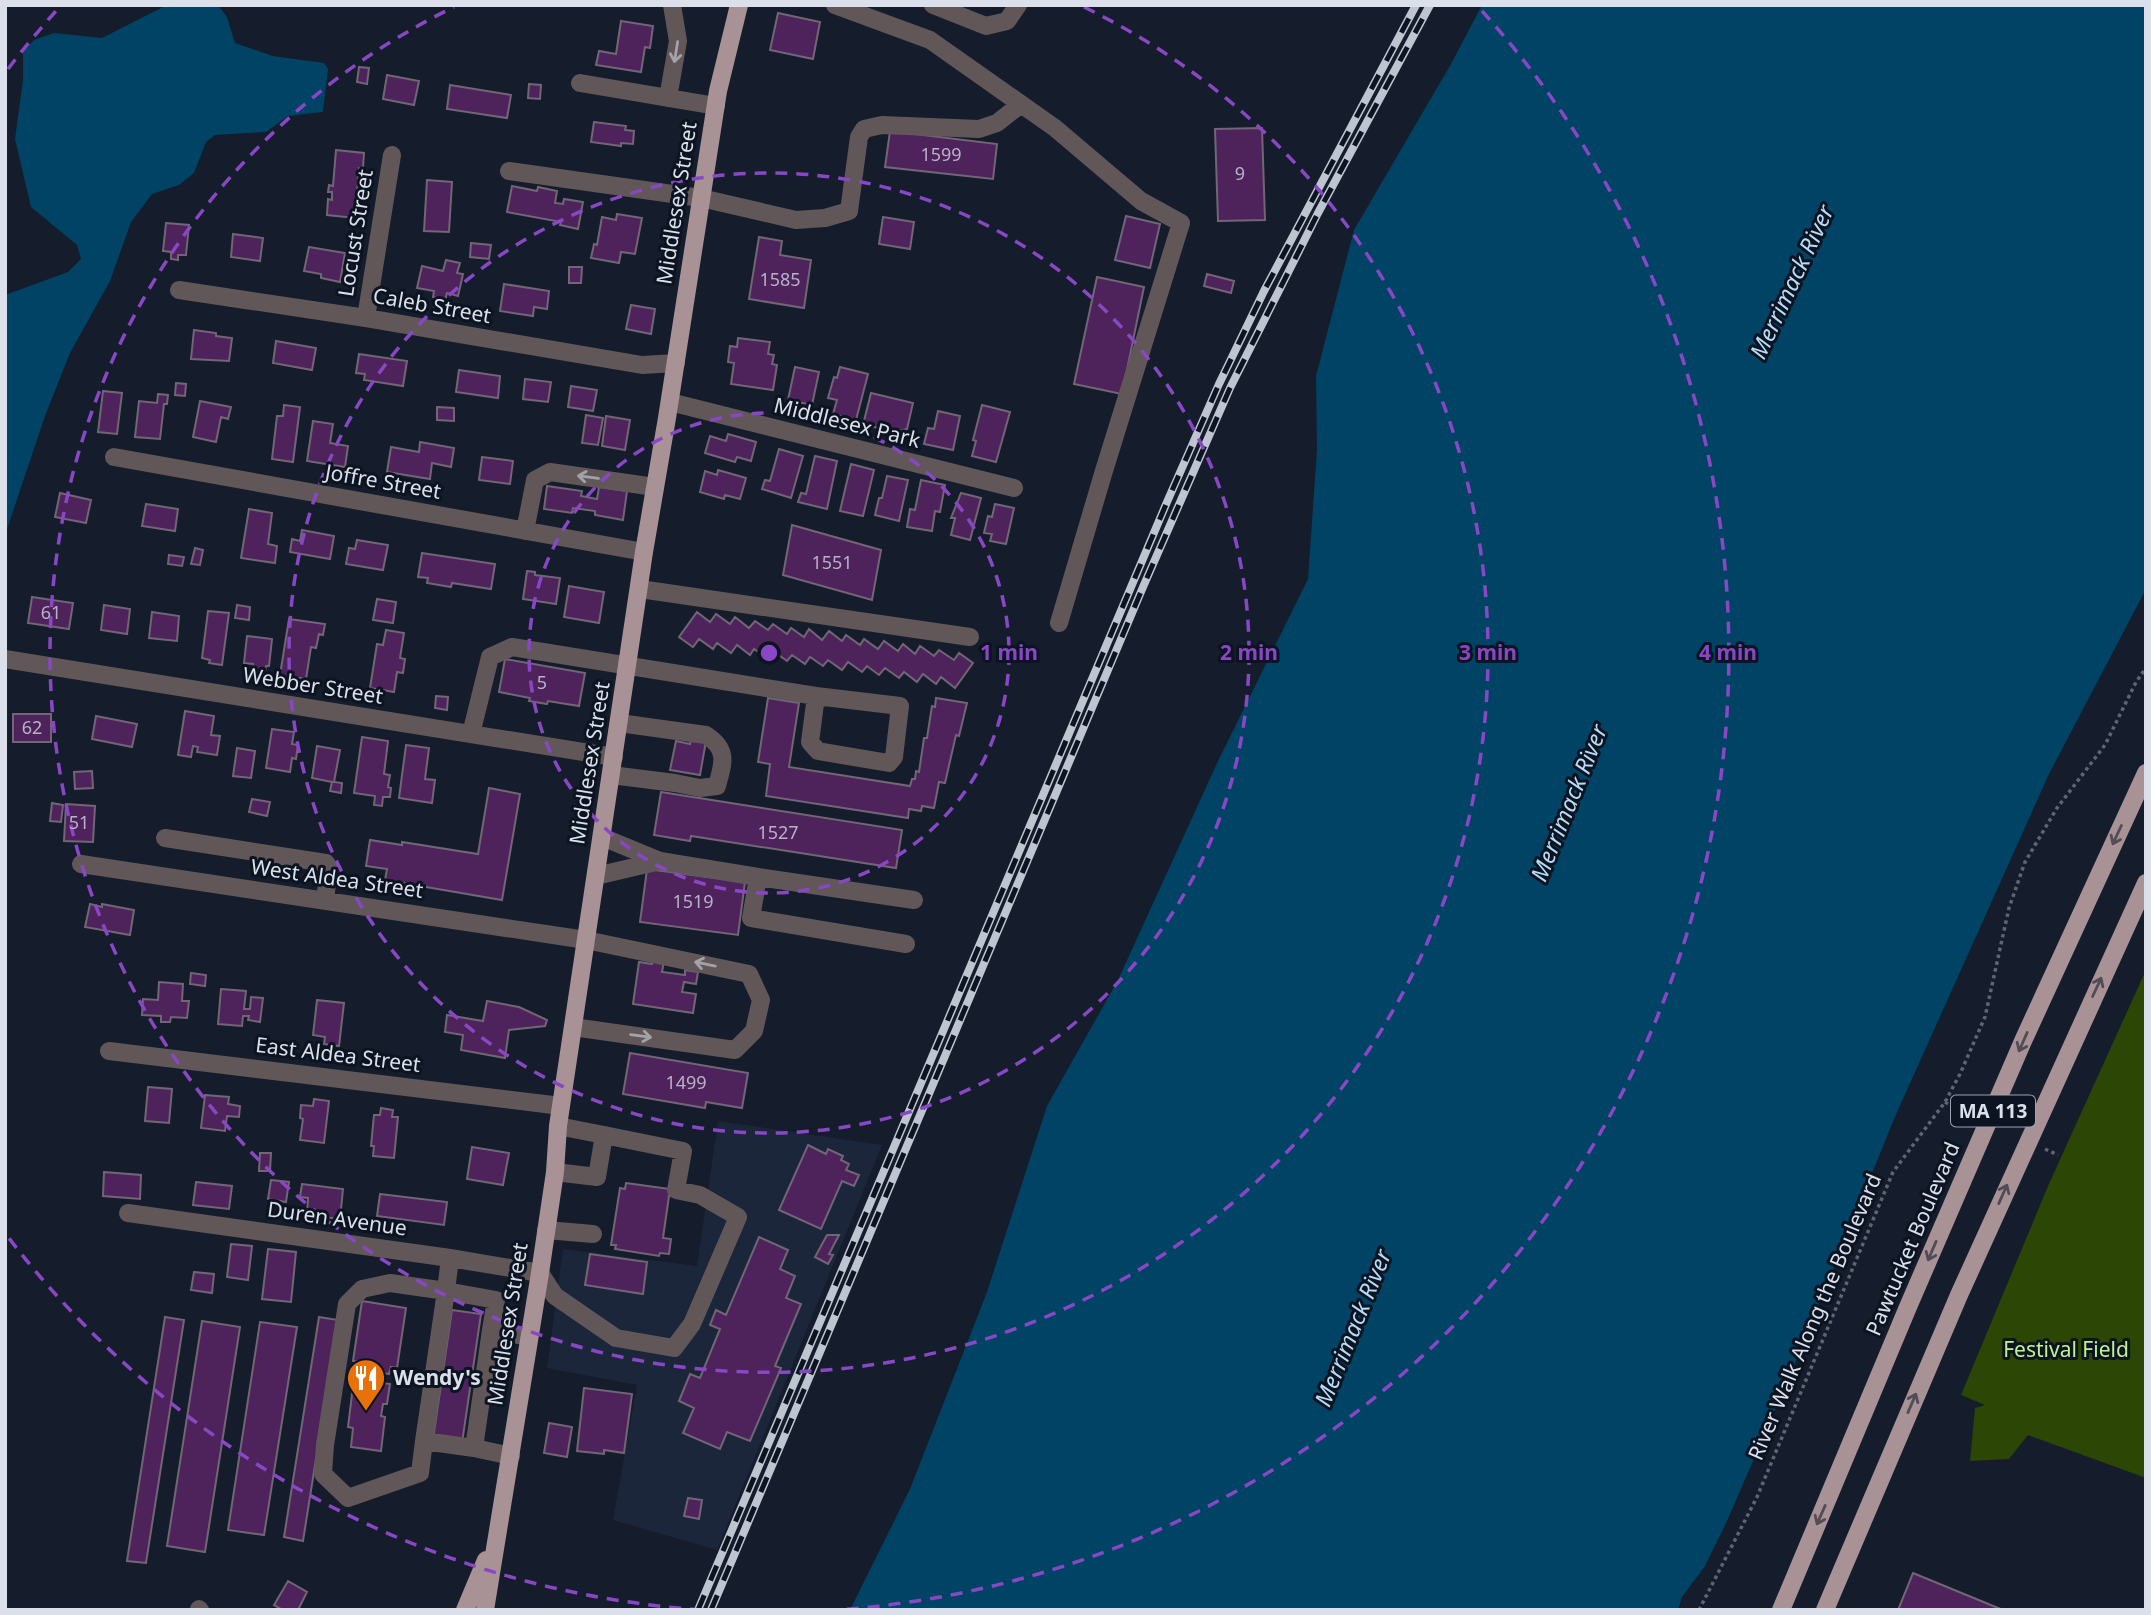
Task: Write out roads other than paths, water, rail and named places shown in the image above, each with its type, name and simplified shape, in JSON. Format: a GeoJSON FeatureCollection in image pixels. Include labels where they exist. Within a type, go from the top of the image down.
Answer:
{"type":"FeatureCollection","features":[{"type":"Feature","properties":{"kind":"main road","name":"Middlesex Street"},"geometry":{"type":"LineString","coordinates":[[485,1610],[540,1273],[555,1172],[558,1126],[644,552],[716,106],[739,5]]}},
{"type":"Feature","properties":{"kind":"main road","name":"Pawtucket Boulevard"},"geometry":{"type":"LineString","coordinates":[[1781,1610],[2013,1064],[2146,774]]}},
{"type":"Feature","properties":{"kind":"main road","name":"MA 113"},"geometry":{"type":"LineString","coordinates":[[1825,1610],[1995,1212],[2146,883]]}},
{"type":"Feature","properties":{"kind":"main road","name":"Middlesex Street"},"geometry":{"type":"LineString","coordinates":[[465,1610],[498,1531]]}},
{"type":"Feature","properties":{"kind":"street"},"geometry":{"type":"LineString","coordinates":[[668,98],[678,41],[672,5]]}},
{"type":"Feature","properties":{"kind":"street"},"geometry":{"type":"LineString","coordinates":[[835,5],[930,40],[1055,128],[1141,201],[1181,223],[1059,623]]}},
{"type":"Feature","properties":{"kind":"street"},"geometry":{"type":"LineString","coordinates":[[933,5],[986,26],[1007,21],[1018,5]]}},
{"type":"Feature","properties":{"kind":"street"},"geometry":{"type":"LineString","coordinates":[[580,83],[716,106]]}},
{"type":"Feature","properties":{"kind":"street"},"geometry":{"type":"LineString","coordinates":[[509,171],[701,198],[796,220],[825,218],[849,211],[859,137],[864,129],[882,125],[979,130],[997,123],[1017,101]]}},
{"type":"Feature","properties":{"kind":"street","name":"Locust Street"},"geometry":{"type":"LineString","coordinates":[[366,318],[392,155]]}},
{"type":"Feature","properties":{"kind":"street","name":"Caleb Street"},"geometry":{"type":"LineString","coordinates":[[179,290],[366,318],[642,365],[676,363]]}},
{"type":"Feature","properties":{"kind":"street","name":"Middlesex Park"},"geometry":{"type":"LineString","coordinates":[[670,402],[1014,488]]}},
{"type":"Feature","properties":{"kind":"street","name":"Joffre Street"},"geometry":{"type":"LineString","coordinates":[[114,457],[644,552]]}},
{"type":"Feature","properties":{"kind":"street"},"geometry":{"type":"LineString","coordinates":[[525,531],[535,480],[550,472],[655,487]]}},
{"type":"Feature","properties":{"kind":"street"},"geometry":{"type":"LineString","coordinates":[[640,589],[970,637]]}},
{"type":"Feature","properties":{"kind":"street"},"geometry":{"type":"LineString","coordinates":[[471,734],[490,657],[512,647],[816,696],[900,706],[894,757],[889,763],[818,751],[810,742],[816,696]]}},
{"type":"Feature","properties":{"kind":"street","name":"Webber Street"},"geometry":{"type":"LineString","coordinates":[[5,659],[471,734],[675,783],[700,788],[717,786],[724,758],[717,742],[706,735],[619,723]]}},
{"type":"Feature","properties":{"kind":"street"},"geometry":{"type":"LineString","coordinates":[[602,837],[660,861],[914,900]]}},
{"type":"Feature","properties":{"kind":"street"},"geometry":{"type":"LineString","coordinates":[[165,838],[326,863],[329,868],[325,900]]}},
{"type":"Feature","properties":{"kind":"street"},"geometry":{"type":"LineString","coordinates":[[596,876],[660,861]]}},
{"type":"Feature","properties":{"kind":"street","name":"West Aldea Street"},"geometry":{"type":"LineString","coordinates":[[80,864],[586,940],[749,974],[761,1000],[754,1031],[735,1050],[573,1027]]}},
{"type":"Feature","properties":{"kind":"street"},"geometry":{"type":"LineString","coordinates":[[758,877],[751,918],[906,944]]}},
{"type":"Feature","properties":{"kind":"street","name":"East Aldea Street"},"geometry":{"type":"LineString","coordinates":[[109,1051],[561,1106]]}},
{"type":"Feature","properties":{"kind":"street"},"geometry":{"type":"LineString","coordinates":[[540,1273],[555,1296],[616,1338],[674,1348],[692,1324],[738,1217],[700,1195],[676,1190],[682,1151],[558,1126]]}},
{"type":"Feature","properties":{"kind":"street"},"geometry":{"type":"LineString","coordinates":[[555,1172],[597,1177],[604,1135]]}},
{"type":"Feature","properties":{"kind":"street","name":"Duren Avenue"},"geometry":{"type":"LineString","coordinates":[[128,1213],[540,1273]]}},
{"type":"Feature","properties":{"kind":"street"},"geometry":{"type":"LineString","coordinates":[[546,1230],[593,1234]]}},
{"type":"Feature","properties":{"kind":"street"},"geometry":{"type":"LineString","coordinates":[[450,1258],[446,1292],[420,1474],[348,1498],[323,1474],[347,1304],[362,1289],[390,1283],[446,1292],[496,1300],[474,1448]]}},
{"type":"Feature","properties":{"kind":"street"},"geometry":{"type":"LineString","coordinates":[[491,1330],[529,1337]]}},
{"type":"Feature","properties":{"kind":"street"},"geometry":{"type":"LineString","coordinates":[[424,1441],[511,1456]]}},
{"type":"Feature","properties":{"kind":"water"},"geometry":{"type":"Polygon","coordinates":[[[167,5],[218,5],[227,17],[235,43],[273,56],[324,63],[328,69],[323,112],[288,116],[266,132],[215,135],[206,142],[194,173],[179,185],[152,194],[131,222],[110,281],[70,353],[45,416],[5,535],[5,295],[68,272],[81,259],[77,245],[31,207],[15,139],[23,80],[23,52],[34,40],[54,33],[102,38],[167,5]]]}},
{"type":"Feature","properties":{"kind":"water","name":"Merrimack River"},"geometry":{"type":"Polygon","coordinates":[[[1482,5],[2146,5],[2146,589],[2049,774],[1894,1119],[1792,1371],[1727,1521],[1705,1566],[1682,1597],[1678,1610],[850,1610],[910,1489],[987,1292],[1047,1106],[1118,980],[1219,759],[1308,579],[1317,450],[1316,376],[1354,230],[1451,64],[1482,5]]]}},
{"type":"Feature","properties":{"kind":"railway"},"geometry":{"type":"LineString","coordinates":[[698,1610],[1219,384],[1264,291],[1416,5]]}},
{"type":"Feature","properties":{"kind":"railway"},"geometry":{"type":"LineString","coordinates":[[711,1610],[1143,587],[1230,388],[1318,213],[1430,5]]}},
{"type":"Feature","properties":{"kind":"place","name":"Wendy's"},"geometry":{"type":"Point","coordinates":[366,1412]}},
{"type":"Feature","properties":{"kind":"park label","name":"Festival Field"},"geometry":{"type":"Point","coordinates":[2066,1350]}}]}
